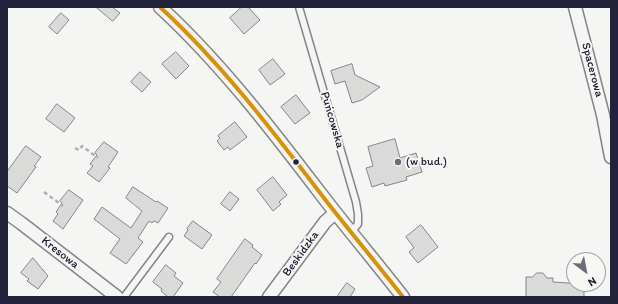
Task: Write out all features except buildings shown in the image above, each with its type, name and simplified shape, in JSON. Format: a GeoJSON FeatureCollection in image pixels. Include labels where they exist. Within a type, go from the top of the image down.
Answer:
{"type":"FeatureCollection","features":[{"type":"Feature","properties":{"kind":"street"},"geometry":{"type":"LineString","coordinates":[[160,7],[183,28],[208,55],[275,134],[403,297]]}},
{"type":"Feature","properties":{"kind":"street","name":"Spacerowa"},"geometry":{"type":"LineString","coordinates":[[575,7],[603,115],[611,157]]}},
{"type":"Feature","properties":{"kind":"street","name":"Beskidzka"},"geometry":{"type":"LineString","coordinates":[[269,297],[325,222],[335,212]]}},
{"type":"Feature","properties":{"kind":"street","name":"Kresowa"},"geometry":{"type":"LineString","coordinates":[[7,213],[116,296]]}},
{"type":"Feature","properties":{"kind":"lane","name":"Puńcowska"},"geometry":{"type":"LineString","coordinates":[[299,7],[356,202],[358,224],[351,232]]}},
{"type":"Feature","properties":{"kind":"lane"},"geometry":{"type":"LineString","coordinates":[[116,296],[169,237]]}},
{"type":"Feature","properties":{"kind":"path"},"geometry":{"type":"LineString","coordinates":[[75,148],[79,150],[82,146],[98,158]]}},
{"type":"Feature","properties":{"kind":"path"},"geometry":{"type":"LineString","coordinates":[[44,192],[63,206]]}},
{"type":"Feature","properties":{"kind":"transit line"},"geometry":{"type":"LineString","coordinates":[[160,7],[205,52],[248,101],[403,297]]}},
{"type":"Feature","properties":{"kind":"place","name":"(w bud.)"},"geometry":{"type":"Point","coordinates":[398,162]}}]}
